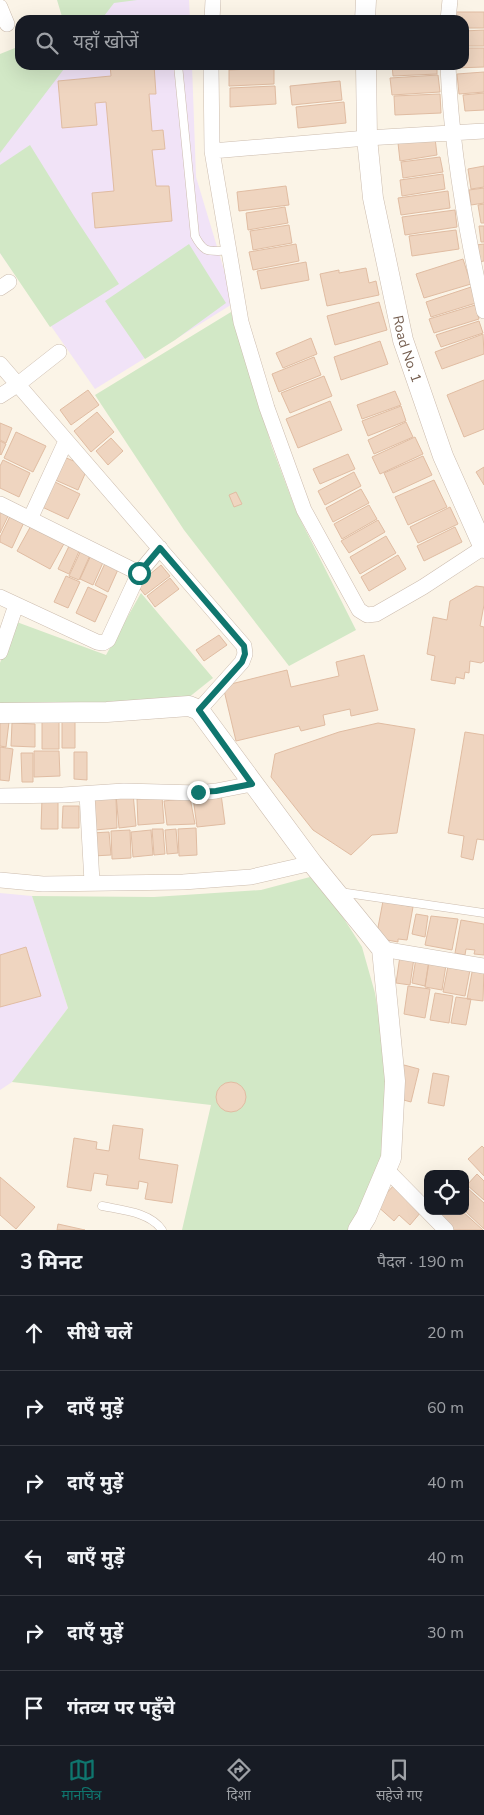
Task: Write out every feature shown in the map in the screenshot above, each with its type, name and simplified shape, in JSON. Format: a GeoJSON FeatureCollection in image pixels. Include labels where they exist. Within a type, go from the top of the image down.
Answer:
{"type":"FeatureCollection","features":[{"type":"Feature","properties":{"kind":"street"},"geometry":{"type":"LineString","coordinates":[[212,15],[213,0]]}},
{"type":"Feature","properties":{"kind":"street"},"geometry":{"type":"LineString","coordinates":[[365,15],[366,0]]}},
{"type":"Feature","properties":{"kind":"street"},"geometry":{"type":"LineString","coordinates":[[448,15],[450,0]]}},
{"type":"Feature","properties":{"kind":"street"},"geometry":{"type":"LineString","coordinates":[[0,7],[7,24]]}},
{"type":"Feature","properties":{"kind":"street"},"geometry":{"type":"LineString","coordinates":[[211,70],[212,151],[242,322],[267,408],[304,510],[359,610],[367,615],[376,614],[484,548]]}},
{"type":"Feature","properties":{"kind":"street","name":"Road No. 1"},"geometry":{"type":"LineString","coordinates":[[366,70],[367,138],[374,198],[403,340],[443,456],[484,548]]}},
{"type":"Feature","properties":{"kind":"street"},"geometry":{"type":"LineString","coordinates":[[448,70],[452,132],[475,272],[484,311]]}},
{"type":"Feature","properties":{"kind":"street"},"geometry":{"type":"LineString","coordinates":[[212,151],[367,138],[484,131]]}},
{"type":"Feature","properties":{"kind":"street"},"geometry":{"type":"LineString","coordinates":[[0,396],[59,352]]}},
{"type":"Feature","properties":{"kind":"street"},"geometry":{"type":"LineString","coordinates":[[0,364],[244,646],[245,654],[242,662],[199,710]]}},
{"type":"Feature","properties":{"kind":"street"},"geometry":{"type":"LineString","coordinates":[[30,519],[66,441]]}},
{"type":"Feature","properties":{"kind":"street"},"geometry":{"type":"LineString","coordinates":[[0,504],[139,573]]}},
{"type":"Feature","properties":{"kind":"street"},"geometry":{"type":"LineString","coordinates":[[0,597],[96,642],[103,643],[108,640],[117,623],[139,573],[160,548]]}},
{"type":"Feature","properties":{"kind":"street"},"geometry":{"type":"LineString","coordinates":[[0,652],[16,605]]}},
{"type":"Feature","properties":{"kind":"street"},"geometry":{"type":"LineString","coordinates":[[0,713],[107,712],[189,706],[199,710],[312,863],[382,949],[395,1081],[391,1158],[366,1217],[358,1230]]}},
{"type":"Feature","properties":{"kind":"street"},"geometry":{"type":"LineString","coordinates":[[0,796],[87,794],[124,791],[207,792],[252,784]]}},
{"type":"Feature","properties":{"kind":"street"},"geometry":{"type":"LineString","coordinates":[[87,794],[92,882]]}},
{"type":"Feature","properties":{"kind":"street"},"geometry":{"type":"LineString","coordinates":[[0,880],[43,884],[184,882],[251,877],[312,863]]}},
{"type":"Feature","properties":{"kind":"street"},"geometry":{"type":"LineString","coordinates":[[382,949],[484,966]]}},
{"type":"Feature","properties":{"kind":"street"},"geometry":{"type":"LineString","coordinates":[[386,1169],[446,1230]]}},
{"type":"Feature","properties":{"kind":"lane"},"geometry":{"type":"LineString","coordinates":[[178,70],[195,236],[201,248],[205,250],[229,251]]}},
{"type":"Feature","properties":{"kind":"lane"},"geometry":{"type":"LineString","coordinates":[[335,891],[484,913]]}},
{"type":"Feature","properties":{"kind":"lane"},"geometry":{"type":"LineString","coordinates":[[102,1206],[139,1214],[153,1220],[162,1230]]}},
{"type":"Feature","properties":{"kind":"shaded area"},"geometry":{"type":"Polygon","coordinates":[[[108,0],[189,0],[190,15],[97,15],[108,0]]]}},
{"type":"Feature","properties":{"kind":"shaded area"},"geometry":{"type":"Polygon","coordinates":[[[56,70],[192,70],[196,177],[234,303],[95,389],[0,253],[0,145],[56,70]]]}},
{"type":"Feature","properties":{"kind":"shaded area"},"geometry":{"type":"Polygon","coordinates":[[[0,893],[32,896],[68,1008],[12,1082],[0,1090],[0,893]]]}},
{"type":"Feature","properties":{"kind":"green space"},"geometry":{"type":"Polygon","coordinates":[[[57,0],[137,0],[114,3],[105,15],[62,15],[57,0]]]}},
{"type":"Feature","properties":{"kind":"green space"},"geometry":{"type":"Polygon","coordinates":[[[15,48],[15,70],[63,70],[0,153],[0,54],[15,48]]]}},
{"type":"Feature","properties":{"kind":"green space"},"geometry":{"type":"Polygon","coordinates":[[[30,145],[119,284],[50,327],[0,253],[0,165],[30,145]]]}},
{"type":"Feature","properties":{"kind":"green space"},"geometry":{"type":"Polygon","coordinates":[[[189,244],[226,303],[145,359],[105,301],[189,244]]]}},
{"type":"Feature","properties":{"kind":"green space"},"geometry":{"type":"Polygon","coordinates":[[[231,312],[272,447],[296,511],[356,630],[289,666],[184,530],[95,395],[231,312]]]}},
{"type":"Feature","properties":{"kind":"green space"},"geometry":{"type":"Polygon","coordinates":[[[141,593],[213,678],[183,702],[0,705],[0,663],[14,621],[106,655],[141,593]]]}},
{"type":"Feature","properties":{"kind":"green space"},"geometry":{"type":"Polygon","coordinates":[[[310,877],[332,900],[362,947],[375,993],[391,1094],[379,1177],[351,1230],[182,1230],[211,1105],[12,1082],[68,1008],[32,896],[154,897],[261,890],[310,877]]]}},
{"type":"Feature","properties":{"kind":"building"},"geometry":{"type":"Polygon","coordinates":[[[455,12],[484,12],[484,28],[469,28],[469,15],[455,15],[455,12]]]}},
{"type":"Feature","properties":{"kind":"building"},"geometry":{"type":"Polygon","coordinates":[[[484,30],[484,46],[469,46],[469,31],[484,30]]]}},
{"type":"Feature","properties":{"kind":"building"},"geometry":{"type":"Polygon","coordinates":[[[469,48],[484,48],[484,67],[469,68],[469,48]]]}},
{"type":"Feature","properties":{"kind":"building"},"geometry":{"type":"Polygon","coordinates":[[[110,70],[154,70],[156,94],[149,94],[152,131],[163,130],[165,149],[152,150],[156,186],[169,186],[172,221],[95,228],[92,193],[114,191],[106,102],[95,103],[97,125],[62,128],[58,81],[111,76],[110,70]]]}},
{"type":"Feature","properties":{"kind":"building"},"geometry":{"type":"Polygon","coordinates":[[[229,70],[274,70],[274,84],[229,86],[229,70]]]}},
{"type":"Feature","properties":{"kind":"building"},"geometry":{"type":"Polygon","coordinates":[[[392,70],[437,70],[437,74],[393,76],[392,70]]]}},
{"type":"Feature","properties":{"kind":"building"},"geometry":{"type":"Polygon","coordinates":[[[484,72],[484,92],[459,94],[457,74],[484,72]]]}},
{"type":"Feature","properties":{"kind":"building"},"geometry":{"type":"Polygon","coordinates":[[[438,75],[440,92],[392,95],[390,78],[438,75]]]}},
{"type":"Feature","properties":{"kind":"building"},"geometry":{"type":"Polygon","coordinates":[[[340,81],[342,100],[292,105],[290,86],[340,81]]]}},
{"type":"Feature","properties":{"kind":"building"},"geometry":{"type":"Polygon","coordinates":[[[275,86],[276,104],[230,107],[230,88],[275,86]]]}},
{"type":"Feature","properties":{"kind":"building"},"geometry":{"type":"Polygon","coordinates":[[[484,93],[484,110],[465,111],[463,95],[484,93]]]}},
{"type":"Feature","properties":{"kind":"building"},"geometry":{"type":"Polygon","coordinates":[[[440,94],[441,113],[395,115],[394,96],[440,94]]]}},
{"type":"Feature","properties":{"kind":"building"},"geometry":{"type":"Polygon","coordinates":[[[344,102],[346,123],[298,128],[296,107],[344,102]]]}},
{"type":"Feature","properties":{"kind":"building"},"geometry":{"type":"Polygon","coordinates":[[[435,138],[437,155],[400,161],[398,143],[435,138]]]}},
{"type":"Feature","properties":{"kind":"building"},"geometry":{"type":"Polygon","coordinates":[[[440,157],[443,172],[403,178],[401,162],[440,157]]]}},
{"type":"Feature","properties":{"kind":"building"},"geometry":{"type":"Polygon","coordinates":[[[484,166],[484,187],[471,189],[468,169],[484,166]]]}},
{"type":"Feature","properties":{"kind":"building"},"geometry":{"type":"Polygon","coordinates":[[[443,174],[445,189],[402,196],[400,180],[443,174]]]}},
{"type":"Feature","properties":{"kind":"building"},"geometry":{"type":"Polygon","coordinates":[[[286,186],[289,205],[239,211],[237,192],[286,186]]]}},
{"type":"Feature","properties":{"kind":"building"},"geometry":{"type":"Polygon","coordinates":[[[484,188],[484,203],[471,205],[469,190],[484,188]]]}},
{"type":"Feature","properties":{"kind":"building"},"geometry":{"type":"Polygon","coordinates":[[[448,191],[450,208],[401,215],[398,198],[448,191]]]}},
{"type":"Feature","properties":{"kind":"building"},"geometry":{"type":"Polygon","coordinates":[[[484,204],[484,223],[481,223],[478,205],[484,204]]]}},
{"type":"Feature","properties":{"kind":"building"},"geometry":{"type":"Polygon","coordinates":[[[285,207],[288,223],[248,230],[246,213],[285,207]]]}},
{"type":"Feature","properties":{"kind":"building"},"geometry":{"type":"Polygon","coordinates":[[[455,210],[457,227],[405,235],[402,217],[455,210]]]}},
{"type":"Feature","properties":{"kind":"building"},"geometry":{"type":"Polygon","coordinates":[[[289,225],[292,243],[253,250],[250,231],[289,225]]]}},
{"type":"Feature","properties":{"kind":"building"},"geometry":{"type":"Polygon","coordinates":[[[479,226],[484,226],[484,242],[481,242],[479,226]]]}},
{"type":"Feature","properties":{"kind":"building"},"geometry":{"type":"Polygon","coordinates":[[[456,230],[459,249],[412,256],[409,236],[456,230]]]}},
{"type":"Feature","properties":{"kind":"building"},"geometry":{"type":"Polygon","coordinates":[[[296,244],[299,261],[253,270],[249,252],[296,244]]]}},
{"type":"Feature","properties":{"kind":"building"},"geometry":{"type":"Polygon","coordinates":[[[484,244],[484,261],[479,262],[476,245],[484,244]]]}},
{"type":"Feature","properties":{"kind":"building"},"geometry":{"type":"Polygon","coordinates":[[[463,259],[471,284],[424,298],[416,274],[463,259]]]}},
{"type":"Feature","properties":{"kind":"building"},"geometry":{"type":"Polygon","coordinates":[[[306,262],[309,280],[261,289],[257,271],[306,262]]]}},
{"type":"Feature","properties":{"kind":"building"},"geometry":{"type":"Polygon","coordinates":[[[366,268],[369,283],[376,281],[379,295],[327,306],[320,274],[339,270],[339,273],[366,268]]]}},
{"type":"Feature","properties":{"kind":"building"},"geometry":{"type":"Polygon","coordinates":[[[471,287],[476,303],[431,317],[426,302],[471,287]]]}},
{"type":"Feature","properties":{"kind":"building"},"geometry":{"type":"Polygon","coordinates":[[[379,302],[387,330],[335,345],[327,316],[379,302]]]}},
{"type":"Feature","properties":{"kind":"building"},"geometry":{"type":"Polygon","coordinates":[[[475,305],[479,319],[434,333],[429,319],[475,305]]]}},
{"type":"Feature","properties":{"kind":"building"},"geometry":{"type":"Polygon","coordinates":[[[479,321],[483,333],[441,347],[436,335],[479,321]]]}},
{"type":"Feature","properties":{"kind":"building"},"geometry":{"type":"Polygon","coordinates":[[[483,334],[484,354],[442,369],[435,352],[483,334]]]}},
{"type":"Feature","properties":{"kind":"building"},"geometry":{"type":"Polygon","coordinates":[[[311,338],[317,354],[283,368],[276,353],[311,338]]]}},
{"type":"Feature","properties":{"kind":"building"},"geometry":{"type":"Polygon","coordinates":[[[380,341],[388,364],[341,380],[334,357],[380,341]]]}},
{"type":"Feature","properties":{"kind":"building"},"geometry":{"type":"Polygon","coordinates":[[[314,357],[321,375],[279,392],[272,374],[314,357]]]}},
{"type":"Feature","properties":{"kind":"building"},"geometry":{"type":"Polygon","coordinates":[[[324,376],[332,396],[290,413],[281,393],[324,376]]]}},
{"type":"Feature","properties":{"kind":"building"},"geometry":{"type":"Polygon","coordinates":[[[484,380],[484,429],[464,437],[447,395],[484,380]]]}},
{"type":"Feature","properties":{"kind":"building"},"geometry":{"type":"Polygon","coordinates":[[[88,390],[99,405],[71,425],[60,410],[88,390]]]}},
{"type":"Feature","properties":{"kind":"building"},"geometry":{"type":"Polygon","coordinates":[[[395,391],[401,405],[362,419],[357,405],[395,391]]]}},
{"type":"Feature","properties":{"kind":"building"},"geometry":{"type":"Polygon","coordinates":[[[330,401],[342,430],[298,448],[286,419],[330,401]]]}},
{"type":"Feature","properties":{"kind":"building"},"geometry":{"type":"Polygon","coordinates":[[[401,406],[406,421],[368,436],[362,421],[401,406]]]}},
{"type":"Feature","properties":{"kind":"building"},"geometry":{"type":"Polygon","coordinates":[[[97,412],[114,432],[91,452],[74,431],[97,412]]]}},
{"type":"Feature","properties":{"kind":"building"},"geometry":{"type":"Polygon","coordinates":[[[406,422],[413,437],[374,454],[368,440],[406,422]]]}},
{"type":"Feature","properties":{"kind":"building"},"geometry":{"type":"Polygon","coordinates":[[[0,423],[12,428],[6,443],[0,440],[0,423]]]}},
{"type":"Feature","properties":{"kind":"building"},"geometry":{"type":"Polygon","coordinates":[[[16,432],[46,446],[33,472],[4,458],[16,432]]]}},
{"type":"Feature","properties":{"kind":"building"},"geometry":{"type":"Polygon","coordinates":[[[415,437],[423,454],[380,474],[372,457],[415,437]]]}},
{"type":"Feature","properties":{"kind":"building"},"geometry":{"type":"Polygon","coordinates":[[[111,438],[123,451],[108,465],[96,451],[111,438]]]}},
{"type":"Feature","properties":{"kind":"building"},"geometry":{"type":"Polygon","coordinates":[[[0,441],[6,444],[1,455],[0,454],[0,441]]]}},
{"type":"Feature","properties":{"kind":"building"},"geometry":{"type":"Polygon","coordinates":[[[348,454],[355,469],[320,484],[313,469],[348,454]]]}},
{"type":"Feature","properties":{"kind":"building"},"geometry":{"type":"Polygon","coordinates":[[[423,456],[432,475],[393,493],[384,473],[423,456]]]}},
{"type":"Feature","properties":{"kind":"building"},"geometry":{"type":"Polygon","coordinates":[[[64,457],[88,467],[78,490],[53,479],[64,457]]]}},
{"type":"Feature","properties":{"kind":"building"},"geometry":{"type":"Polygon","coordinates":[[[3,460],[30,473],[19,497],[0,488],[0,466],[3,460]]]}},
{"type":"Feature","properties":{"kind":"building"},"geometry":{"type":"Polygon","coordinates":[[[484,467],[484,485],[476,472],[484,467]]]}},
{"type":"Feature","properties":{"kind":"building"},"geometry":{"type":"Polygon","coordinates":[[[354,472],[361,486],[325,505],[318,491],[354,472]]]}},
{"type":"Feature","properties":{"kind":"building"},"geometry":{"type":"Polygon","coordinates":[[[434,480],[447,507],[408,525],[395,497],[434,480]]]}},
{"type":"Feature","properties":{"kind":"building"},"geometry":{"type":"Polygon","coordinates":[[[53,481],[80,494],[68,519],[40,506],[53,481]]]}},
{"type":"Feature","properties":{"kind":"building"},"geometry":{"type":"Polygon","coordinates":[[[361,489],[369,503],[333,522],[326,508],[361,489]]]}},
{"type":"Feature","properties":{"kind":"building"},"geometry":{"type":"Polygon","coordinates":[[[236,492],[242,504],[234,507],[229,495],[236,492]]]}},
{"type":"Feature","properties":{"kind":"building"},"geometry":{"type":"Polygon","coordinates":[[[369,505],[377,519],[342,539],[334,524],[369,505]]]}},
{"type":"Feature","properties":{"kind":"building"},"geometry":{"type":"Polygon","coordinates":[[[0,507],[10,512],[0,533],[0,507]]]}},
{"type":"Feature","properties":{"kind":"building"},"geometry":{"type":"Polygon","coordinates":[[[450,507],[458,524],[418,543],[410,527],[450,507]]]}},
{"type":"Feature","properties":{"kind":"building"},"geometry":{"type":"Polygon","coordinates":[[[12,512],[26,518],[12,548],[0,542],[0,537],[12,512]]]}},
{"type":"Feature","properties":{"kind":"building"},"geometry":{"type":"Polygon","coordinates":[[[378,520],[385,532],[349,553],[341,541],[378,520]]]}},
{"type":"Feature","properties":{"kind":"building"},"geometry":{"type":"Polygon","coordinates":[[[33,522],[66,540],[50,569],[17,551],[33,522]]]}},
{"type":"Feature","properties":{"kind":"building"},"geometry":{"type":"Polygon","coordinates":[[[455,527],[462,542],[424,561],[417,546],[455,527]]]}},
{"type":"Feature","properties":{"kind":"building"},"geometry":{"type":"Polygon","coordinates":[[[386,536],[396,553],[360,574],[350,557],[386,536]]]}},
{"type":"Feature","properties":{"kind":"building"},"geometry":{"type":"Polygon","coordinates":[[[70,544],[80,549],[69,574],[58,569],[70,544]]]}},
{"type":"Feature","properties":{"kind":"building"},"geometry":{"type":"Polygon","coordinates":[[[82,548],[91,553],[79,580],[69,576],[82,548]]]}},
{"type":"Feature","properties":{"kind":"building"},"geometry":{"type":"Polygon","coordinates":[[[92,553],[105,558],[93,585],[80,579],[92,553]]]}},
{"type":"Feature","properties":{"kind":"building"},"geometry":{"type":"Polygon","coordinates":[[[398,555],[406,569],[369,591],[361,577],[398,555]]]}},
{"type":"Feature","properties":{"kind":"building"},"geometry":{"type":"Polygon","coordinates":[[[107,559],[120,565],[108,592],[95,585],[107,559]]]}},
{"type":"Feature","properties":{"kind":"building"},"geometry":{"type":"Polygon","coordinates":[[[161,565],[170,576],[145,595],[137,585],[161,565]]]}},
{"type":"Feature","properties":{"kind":"building"},"geometry":{"type":"Polygon","coordinates":[[[66,576],[80,582],[68,608],[54,602],[66,576]]]}},
{"type":"Feature","properties":{"kind":"building"},"geometry":{"type":"Polygon","coordinates":[[[170,578],[179,589],[155,607],[147,596],[170,578]]]}},
{"type":"Feature","properties":{"kind":"building"},"geometry":{"type":"Polygon","coordinates":[[[476,586],[484,587],[484,605],[480,626],[484,627],[484,661],[481,663],[470,661],[469,673],[465,672],[464,679],[456,677],[455,684],[431,680],[435,656],[427,654],[433,617],[447,620],[450,601],[476,586]]]}},
{"type":"Feature","properties":{"kind":"building"},"geometry":{"type":"Polygon","coordinates":[[[88,587],[107,596],[95,622],[76,613],[88,587]]]}},
{"type":"Feature","properties":{"kind":"building"},"geometry":{"type":"Polygon","coordinates":[[[219,635],[227,645],[204,661],[196,650],[219,635]]]}},
{"type":"Feature","properties":{"kind":"building"},"geometry":{"type":"Polygon","coordinates":[[[364,655],[378,710],[351,716],[350,709],[323,715],[325,725],[301,731],[299,726],[236,741],[223,686],[287,670],[291,687],[339,676],[336,662],[364,655]]]}},
{"type":"Feature","properties":{"kind":"building"},"geometry":{"type":"Polygon","coordinates":[[[42,718],[59,718],[59,749],[42,749],[42,718]]]}},
{"type":"Feature","properties":{"kind":"building"},"geometry":{"type":"Polygon","coordinates":[[[62,718],[75,718],[75,748],[62,748],[62,718]]]}},
{"type":"Feature","properties":{"kind":"building"},"geometry":{"type":"Polygon","coordinates":[[[0,721],[9,722],[6,747],[0,746],[0,721]]]}},
{"type":"Feature","properties":{"kind":"building"},"geometry":{"type":"Polygon","coordinates":[[[12,723],[35,724],[35,747],[11,746],[12,723]]]}},
{"type":"Feature","properties":{"kind":"building"},"geometry":{"type":"Polygon","coordinates":[[[378,723],[415,729],[397,833],[372,835],[351,855],[313,830],[271,777],[275,754],[339,732],[378,723]]]}},
{"type":"Feature","properties":{"kind":"building"},"geometry":{"type":"Polygon","coordinates":[[[465,732],[484,735],[484,840],[477,839],[473,860],[461,857],[464,836],[448,833],[465,732]]]}},
{"type":"Feature","properties":{"kind":"building"},"geometry":{"type":"Polygon","coordinates":[[[0,747],[13,749],[9,781],[0,780],[0,747]]]}},
{"type":"Feature","properties":{"kind":"building"},"geometry":{"type":"Polygon","coordinates":[[[34,751],[59,751],[60,776],[34,777],[34,751]]]}},
{"type":"Feature","properties":{"kind":"building"},"geometry":{"type":"Polygon","coordinates":[[[74,752],[87,752],[87,780],[74,779],[74,752]]]}},
{"type":"Feature","properties":{"kind":"building"},"geometry":{"type":"Polygon","coordinates":[[[21,753],[33,753],[33,782],[22,782],[21,753]]]}},
{"type":"Feature","properties":{"kind":"building"},"geometry":{"type":"Polygon","coordinates":[[[133,793],[136,826],[119,828],[116,795],[133,793]]]}},
{"type":"Feature","properties":{"kind":"building"},"geometry":{"type":"Polygon","coordinates":[[[221,794],[225,824],[197,827],[193,797],[221,794]]]}},
{"type":"Feature","properties":{"kind":"building"},"geometry":{"type":"Polygon","coordinates":[[[162,797],[164,823],[138,825],[137,799],[162,797]]]}},
{"type":"Feature","properties":{"kind":"building"},"geometry":{"type":"Polygon","coordinates":[[[42,798],[58,798],[58,829],[41,829],[42,798]]]}},
{"type":"Feature","properties":{"kind":"building"},"geometry":{"type":"Polygon","coordinates":[[[116,798],[117,828],[95,830],[93,799],[116,798]]]}},
{"type":"Feature","properties":{"kind":"building"},"geometry":{"type":"Polygon","coordinates":[[[190,798],[195,824],[167,825],[164,801],[190,798]]]}},
{"type":"Feature","properties":{"kind":"building"},"geometry":{"type":"Polygon","coordinates":[[[63,806],[79,806],[79,828],[62,828],[63,806]]]}},
{"type":"Feature","properties":{"kind":"building"},"geometry":{"type":"Polygon","coordinates":[[[196,828],[197,855],[179,856],[178,829],[196,828]]]}},
{"type":"Feature","properties":{"kind":"building"},"geometry":{"type":"Polygon","coordinates":[[[152,829],[163,829],[165,854],[154,855],[152,829]]]}},
{"type":"Feature","properties":{"kind":"building"},"geometry":{"type":"Polygon","coordinates":[[[176,829],[178,853],[167,854],[165,830],[176,829]]]}},
{"type":"Feature","properties":{"kind":"building"},"geometry":{"type":"Polygon","coordinates":[[[130,830],[131,858],[112,859],[111,831],[130,830]]]}},
{"type":"Feature","properties":{"kind":"building"},"geometry":{"type":"Polygon","coordinates":[[[151,830],[153,855],[133,857],[131,832],[151,830]]]}},
{"type":"Feature","properties":{"kind":"building"},"geometry":{"type":"Polygon","coordinates":[[[109,832],[111,855],[93,856],[92,833],[109,832]]]}},
{"type":"Feature","properties":{"kind":"building"},"geometry":{"type":"Polygon","coordinates":[[[383,901],[413,907],[407,940],[398,939],[398,942],[376,938],[383,901]]]}},
{"type":"Feature","properties":{"kind":"building"},"geometry":{"type":"Polygon","coordinates":[[[416,914],[428,916],[425,937],[412,934],[416,914]]]}},
{"type":"Feature","properties":{"kind":"building"},"geometry":{"type":"Polygon","coordinates":[[[431,916],[458,919],[452,950],[425,945],[431,916]]]}},
{"type":"Feature","properties":{"kind":"building"},"geometry":{"type":"Polygon","coordinates":[[[461,920],[484,924],[484,955],[474,954],[475,950],[466,949],[465,955],[455,953],[461,920]]]}},
{"type":"Feature","properties":{"kind":"building"},"geometry":{"type":"Polygon","coordinates":[[[26,947],[41,996],[0,1007],[0,955],[26,947]]]}},
{"type":"Feature","properties":{"kind":"building"},"geometry":{"type":"Polygon","coordinates":[[[400,956],[414,958],[410,985],[396,983],[400,956]]]}},
{"type":"Feature","properties":{"kind":"building"},"geometry":{"type":"Polygon","coordinates":[[[416,958],[429,960],[425,986],[412,983],[416,958]]]}},
{"type":"Feature","properties":{"kind":"building"},"geometry":{"type":"Polygon","coordinates":[[[429,962],[446,965],[442,990],[425,987],[429,962]]]}},
{"type":"Feature","properties":{"kind":"building"},"geometry":{"type":"Polygon","coordinates":[[[448,966],[470,970],[465,996],[443,992],[448,966]]]}},
{"type":"Feature","properties":{"kind":"building"},"geometry":{"type":"Polygon","coordinates":[[[473,967],[484,969],[483,1001],[467,999],[473,967]]]}},
{"type":"Feature","properties":{"kind":"building"},"geometry":{"type":"Polygon","coordinates":[[[408,986],[430,989],[425,1018],[404,1014],[408,986]]]}},
{"type":"Feature","properties":{"kind":"building"},"geometry":{"type":"Polygon","coordinates":[[[435,993],[453,996],[449,1023],[430,1020],[435,993]]]}},
{"type":"Feature","properties":{"kind":"building"},"geometry":{"type":"Polygon","coordinates":[[[456,997],[471,999],[466,1025],[451,1023],[456,997]]]}},
{"type":"Feature","properties":{"kind":"building"},"geometry":{"type":"Polygon","coordinates":[[[404,1065],[419,1069],[411,1102],[396,1098],[404,1065]]]}},
{"type":"Feature","properties":{"kind":"building"},"geometry":{"type":"Polygon","coordinates":[[[433,1073],[449,1076],[444,1106],[428,1103],[433,1073]]]}},
{"type":"Feature","properties":{"kind":"building"},"geometry":{"type":"Polygon","coordinates":[[[231,1082],[242,1086],[246,1097],[242,1108],[231,1112],[220,1108],[216,1097],[220,1086],[231,1082]]]}},
{"type":"Feature","properties":{"kind":"building"},"geometry":{"type":"Polygon","coordinates":[[[113,1125],[143,1129],[139,1159],[178,1165],[172,1203],[145,1199],[148,1183],[139,1181],[138,1189],[106,1185],[108,1175],[94,1173],[91,1191],[67,1187],[74,1138],[97,1142],[96,1149],[109,1151],[113,1125]]]}},
{"type":"Feature","properties":{"kind":"building"},"geometry":{"type":"Polygon","coordinates":[[[482,1146],[484,1148],[484,1176],[468,1159],[482,1146]]]}},
{"type":"Feature","properties":{"kind":"building"},"geometry":{"type":"Polygon","coordinates":[[[477,1174],[484,1181],[484,1200],[469,1187],[469,1183],[477,1174]]]}},
{"type":"Feature","properties":{"kind":"building"},"geometry":{"type":"Polygon","coordinates":[[[0,1177],[35,1207],[16,1229],[0,1215],[0,1177]]]}},
{"type":"Feature","properties":{"kind":"building"},"geometry":{"type":"Polygon","coordinates":[[[394,1185],[421,1212],[410,1225],[399,1215],[394,1221],[376,1205],[394,1185]]]}},
{"type":"Feature","properties":{"kind":"building"},"geometry":{"type":"Polygon","coordinates":[[[469,1190],[484,1203],[484,1229],[469,1215],[469,1190]]]}},
{"type":"Feature","properties":{"kind":"building"},"geometry":{"type":"Polygon","coordinates":[[[438,1215],[466,1215],[483,1230],[454,1230],[438,1215]]]}},
{"type":"Feature","properties":{"kind":"building"},"geometry":{"type":"Polygon","coordinates":[[[58,1224],[85,1230],[57,1230],[58,1224]]]}},
{"type":"Feature","properties":{"kind":"route"},"geometry":{"type":"LineString","coordinates":[[139,573],[160,548],[244,646],[245,654],[242,662],[199,710],[252,784],[216,791],[198,792]]}}]}
